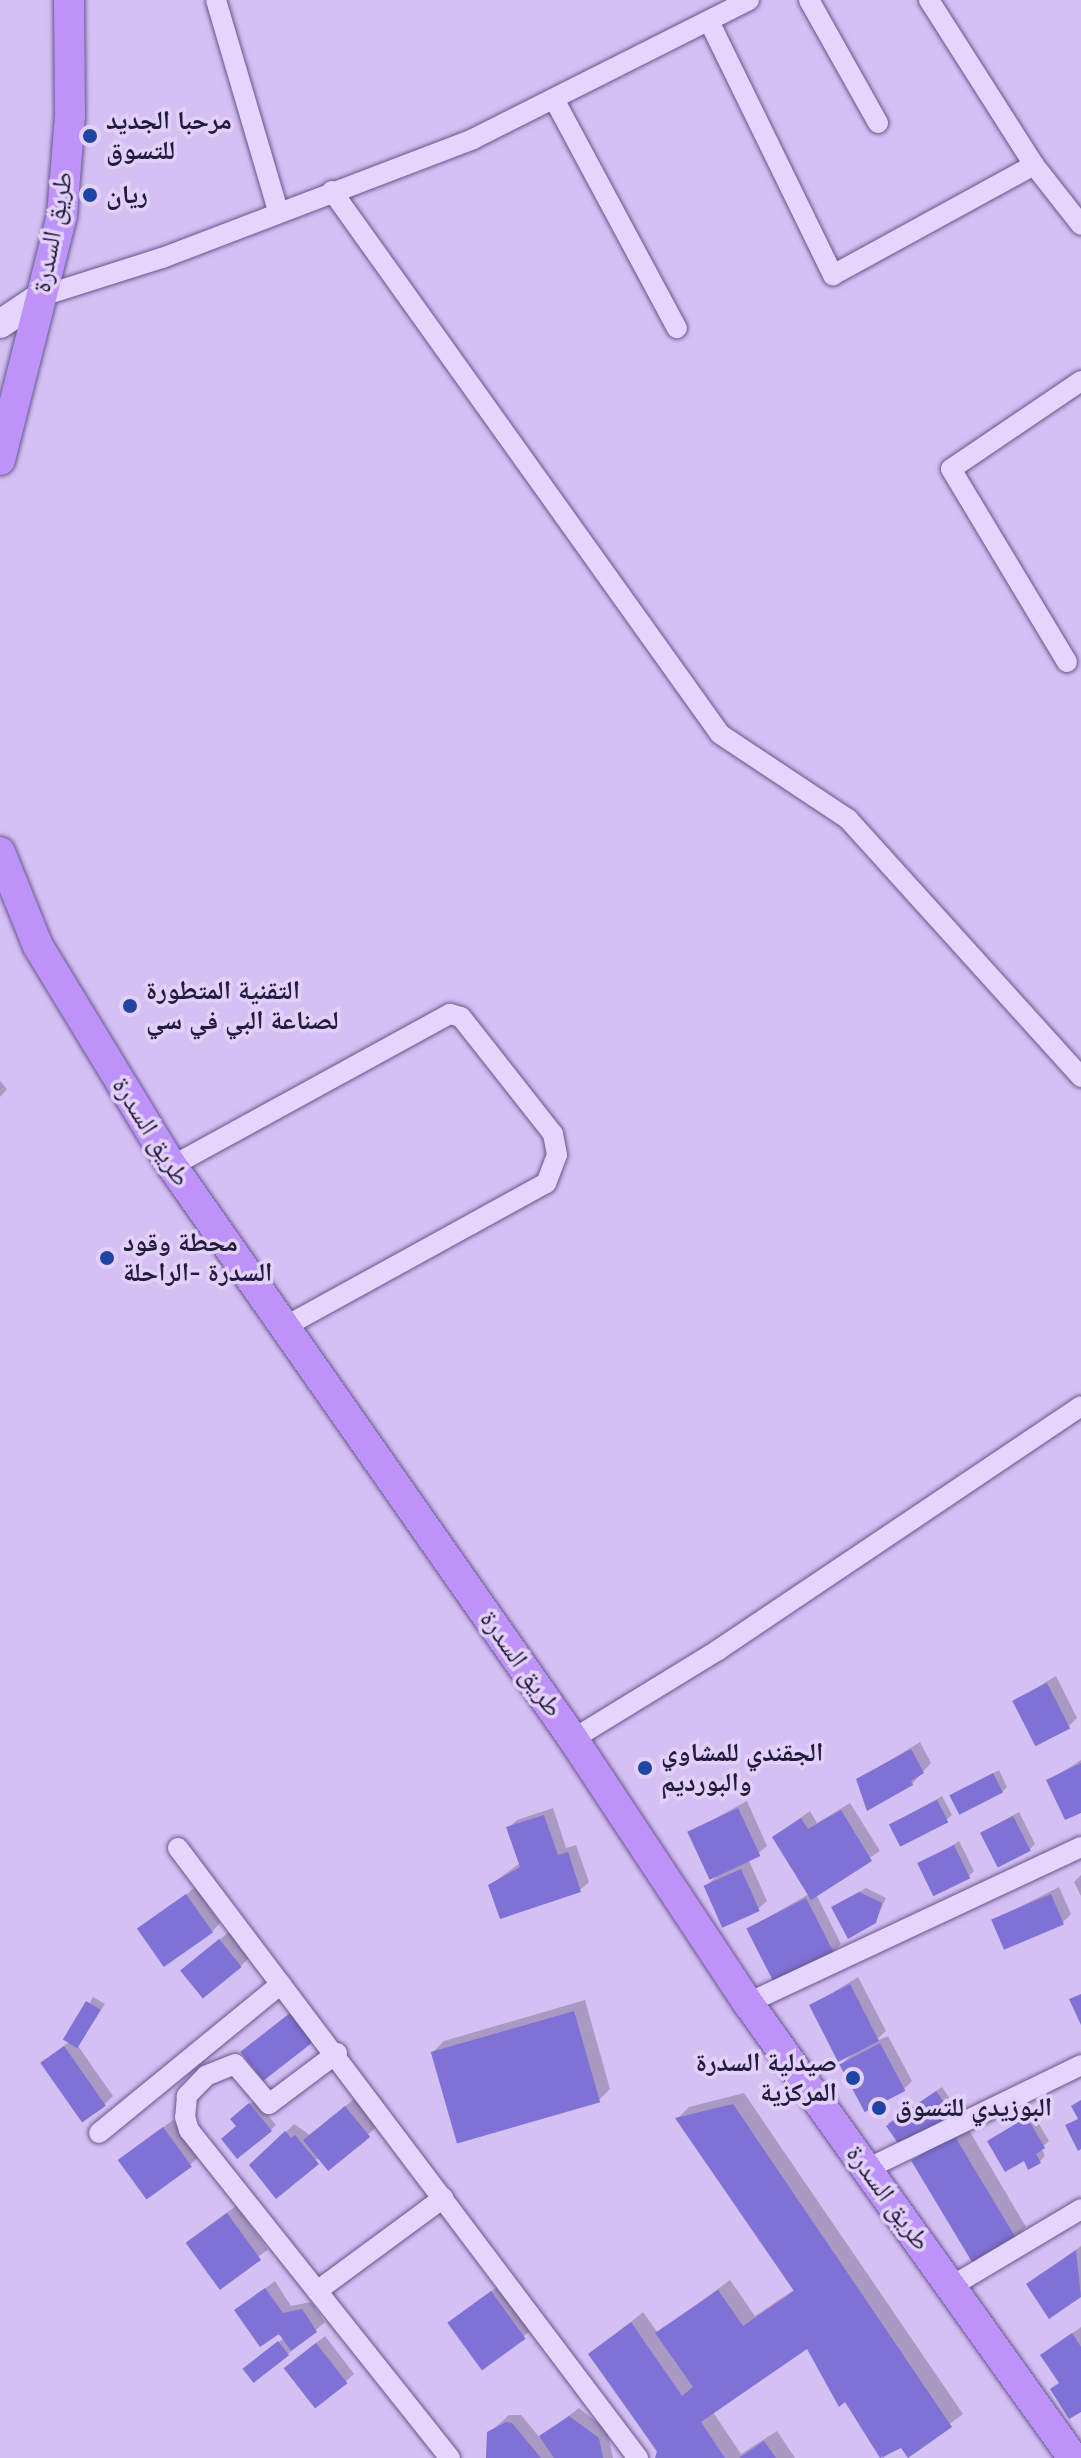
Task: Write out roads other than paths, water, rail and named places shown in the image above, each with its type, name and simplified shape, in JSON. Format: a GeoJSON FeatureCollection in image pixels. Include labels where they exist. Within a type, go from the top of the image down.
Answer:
{"type":"FeatureCollection","features":[{"type":"Feature","properties":{"kind":"main road","name":"طريق السدرة"},"geometry":{"type":"LineString","coordinates":[[2,442],[62,215],[70,116],[69,0]]}},
{"type":"Feature","properties":{"kind":"main road","name":"طريق السدرة"},"geometry":{"type":"LineString","coordinates":[[0,852],[6,889],[74,1010],[172,1166],[573,1739],[748,2003],[1073,2458]]}},
{"type":"Feature","properties":{"kind":"street"},"geometry":{"type":"LineString","coordinates":[[216,0],[278,211]]}},
{"type":"Feature","properties":{"kind":"street"},"geometry":{"type":"LineString","coordinates":[[0,324],[42,296],[147,263],[473,139],[749,0]]}},
{"type":"Feature","properties":{"kind":"street"},"geometry":{"type":"LineString","coordinates":[[809,0],[878,123]]}},
{"type":"Feature","properties":{"kind":"street"},"geometry":{"type":"LineString","coordinates":[[929,0],[1034,165],[1081,225]]}},
{"type":"Feature","properties":{"kind":"street"},"geometry":{"type":"LineString","coordinates":[[709,21],[833,275],[1034,165]]}},
{"type":"Feature","properties":{"kind":"street"},"geometry":{"type":"LineString","coordinates":[[554,99],[677,328]]}},
{"type":"Feature","properties":{"kind":"street"},"geometry":{"type":"LineString","coordinates":[[332,191],[720,734],[848,819],[1081,1077]]}},
{"type":"Feature","properties":{"kind":"street"},"geometry":{"type":"LineString","coordinates":[[1067,662],[951,469],[1081,381]]}},
{"type":"Feature","properties":{"kind":"street"},"geometry":{"type":"LineString","coordinates":[[172,1166],[450,1014],[461,1017],[553,1134],[557,1155],[546,1183],[286,1326]]}},
{"type":"Feature","properties":{"kind":"street"},"geometry":{"type":"LineString","coordinates":[[573,1739],[731,1642],[1081,1406]]}},
{"type":"Feature","properties":{"kind":"street"},"geometry":{"type":"LineString","coordinates":[[748,2003],[1081,1847]]}},
{"type":"Feature","properties":{"kind":"street"},"geometry":{"type":"LineString","coordinates":[[178,1848],[337,2053],[638,2458]]}},
{"type":"Feature","properties":{"kind":"street"},"geometry":{"type":"LineString","coordinates":[[99,2133],[281,1984]]}},
{"type":"Feature","properties":{"kind":"street"},"geometry":{"type":"LineString","coordinates":[[337,2053],[269,2104],[235,2064],[192,2088],[185,2106],[189,2130],[450,2458]]}},
{"type":"Feature","properties":{"kind":"street"},"geometry":{"type":"LineString","coordinates":[[867,2169],[1081,2065]]}},
{"type":"Feature","properties":{"kind":"street"},"geometry":{"type":"LineString","coordinates":[[317,2291],[443,2198]]}},
{"type":"Feature","properties":{"kind":"street"},"geometry":{"type":"LineString","coordinates":[[952,2286],[1081,2209]]}},
{"type":"Feature","properties":{"kind":"place","name":"مرحبا الجديد للتسوق"},"geometry":{"type":"Point","coordinates":[90,136]}},
{"type":"Feature","properties":{"kind":"place","name":"ريان"},"geometry":{"type":"Point","coordinates":[90,195]}},
{"type":"Feature","properties":{"kind":"place","name":"التقنية المتطورة لصناعة البي في سي"},"geometry":{"type":"Point","coordinates":[130,1006]}},
{"type":"Feature","properties":{"kind":"place","name":"محطة وقود السدرة -الراحلة"},"geometry":{"type":"Point","coordinates":[107,1258]}},
{"type":"Feature","properties":{"kind":"place","name":"الجقندي للمشاوي والبورديم"},"geometry":{"type":"Point","coordinates":[645,1768]}},
{"type":"Feature","properties":{"kind":"place","name":"صيدلية السدرة المركزية"},"geometry":{"type":"Point","coordinates":[853,2078]}},
{"type":"Feature","properties":{"kind":"place","name":"البوزيدي للتسوق"},"geometry":{"type":"Point","coordinates":[879,2108]}}]}
